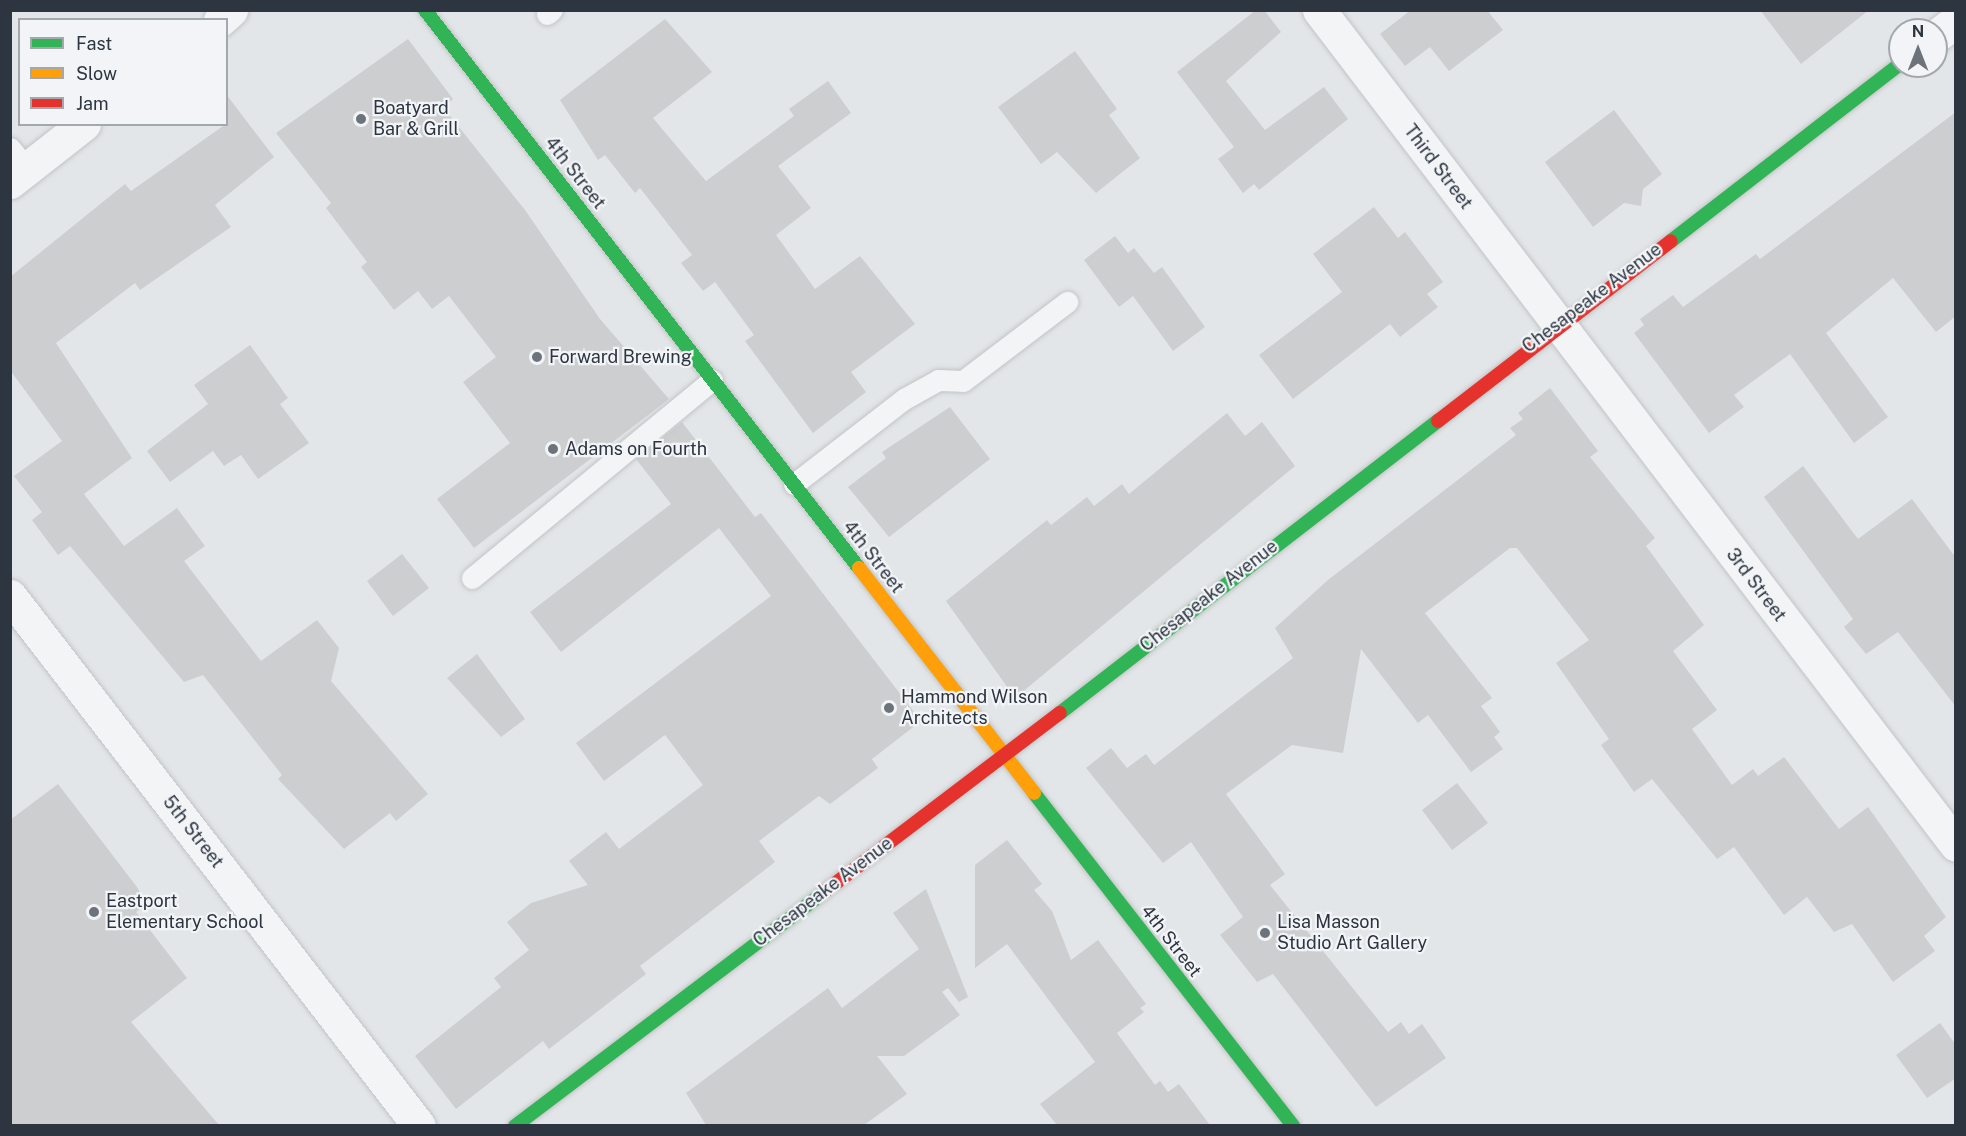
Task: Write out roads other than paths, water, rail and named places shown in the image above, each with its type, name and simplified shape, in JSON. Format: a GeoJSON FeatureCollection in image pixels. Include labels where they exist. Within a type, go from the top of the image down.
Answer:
{"type":"FeatureCollection","features":[{"type":"Feature","properties":{"kind":"street","name":"4th Street"},"geometry":{"type":"LineString","coordinates":[[425,10],[1293,1125]]}},
{"type":"Feature","properties":{"kind":"street","name":"Third Street"},"geometry":{"type":"LineString","coordinates":[[1319,10],[1557,324]]}},
{"type":"Feature","properties":{"kind":"street","name":"Chesapeake Avenue"},"geometry":{"type":"LineString","coordinates":[[515,1125],[1005,755],[1557,324],[1888,73]]}},
{"type":"Feature","properties":{"kind":"street"},"geometry":{"type":"LineString","coordinates":[[16,166],[81,126]]}},
{"type":"Feature","properties":{"kind":"street","name":"3rd Street"},"geometry":{"type":"LineString","coordinates":[[1557,324],[1956,845]]}},
{"type":"Feature","properties":{"kind":"street","name":"5th Street"},"geometry":{"type":"LineString","coordinates":[[10,596],[419,1125]]}},
{"type":"Feature","properties":{"kind":"lane"},"geometry":{"type":"LineString","coordinates":[[794,484],[904,399],[938,380],[963,381],[1068,302]]}},
{"type":"Feature","properties":{"kind":"lane"},"geometry":{"type":"LineString","coordinates":[[472,578],[712,380]]}},
{"type":"Feature","properties":{"kind":"place","name":"Boatyard Bar & Grill"},"geometry":{"type":"Point","coordinates":[361,119]}},
{"type":"Feature","properties":{"kind":"place","name":"Forward Brewing"},"geometry":{"type":"Point","coordinates":[537,357]}},
{"type":"Feature","properties":{"kind":"place","name":"Adams on Fourth"},"geometry":{"type":"Point","coordinates":[553,449]}},
{"type":"Feature","properties":{"kind":"place","name":"Hammond Wilson Architects"},"geometry":{"type":"Point","coordinates":[889,708]}},
{"type":"Feature","properties":{"kind":"place","name":"Eastport Elementary School"},"geometry":{"type":"Point","coordinates":[94,912]}},
{"type":"Feature","properties":{"kind":"place","name":"Lisa Masson Studio Art Gallery"},"geometry":{"type":"Point","coordinates":[1265,933]}}]}
